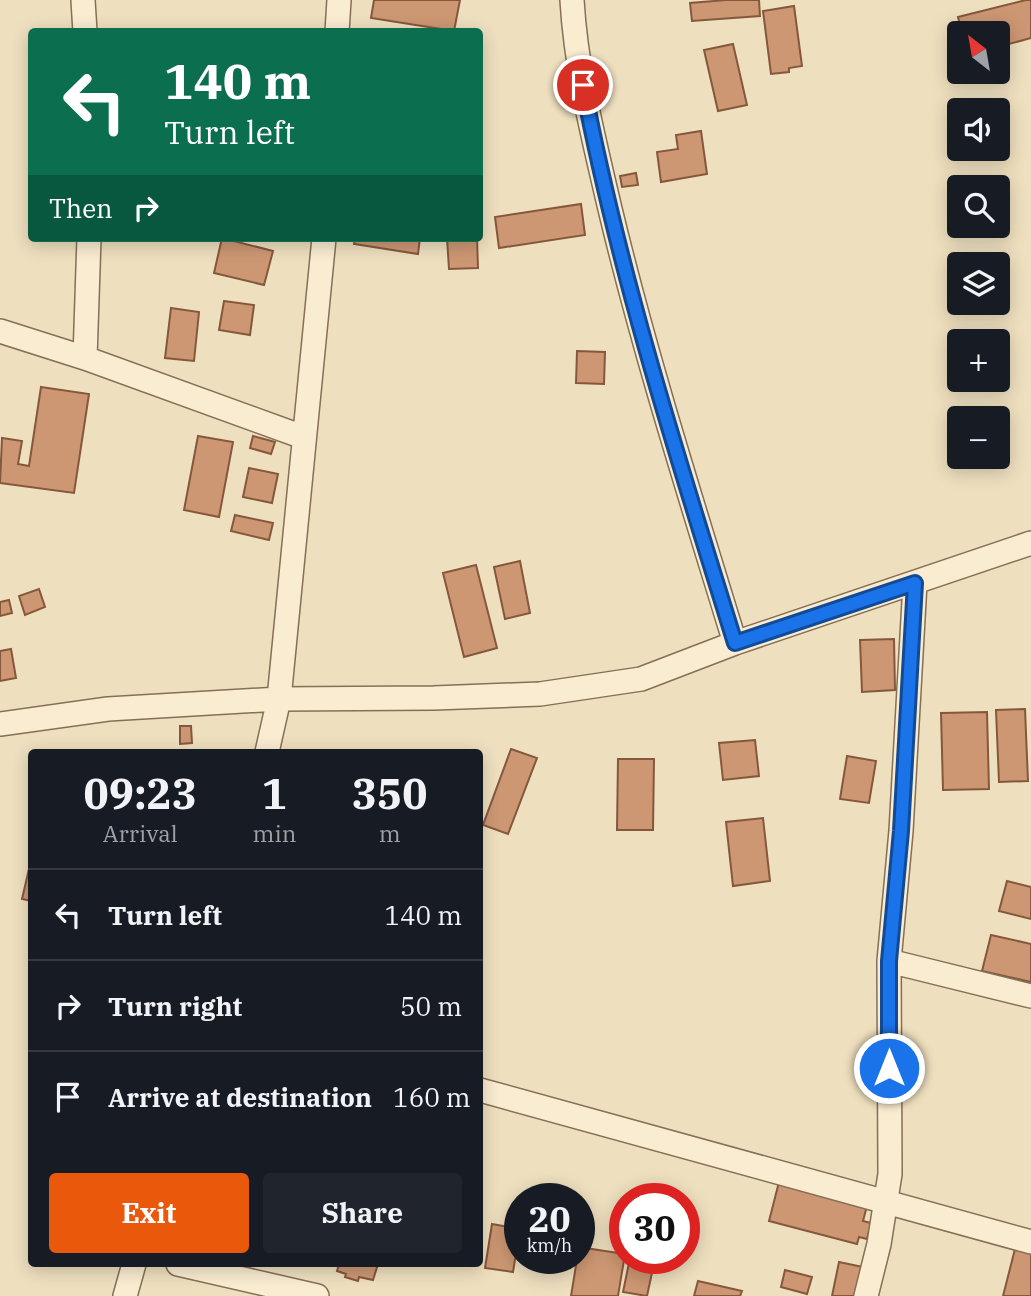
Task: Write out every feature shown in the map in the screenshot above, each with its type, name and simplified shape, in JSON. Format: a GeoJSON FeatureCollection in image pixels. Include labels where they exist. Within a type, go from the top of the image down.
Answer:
{"type":"FeatureCollection","features":[{"type":"Feature","properties":{"kind":"street"},"geometry":{"type":"LineString","coordinates":[[83,0],[85,28]]}},
{"type":"Feature","properties":{"kind":"street"},"geometry":{"type":"LineString","coordinates":[[337,28],[339,0]]}},
{"type":"Feature","properties":{"kind":"street"},"geometry":{"type":"LineString","coordinates":[[572,0],[574,33],[593,137],[626,274],[735,643]]}},
{"type":"Feature","properties":{"kind":"street"},"geometry":{"type":"LineString","coordinates":[[85,358],[89,242]]}},
{"type":"Feature","properties":{"kind":"street"},"geometry":{"type":"LineString","coordinates":[[268,749],[279,699],[324,242]]}},
{"type":"Feature","properties":{"kind":"street"},"geometry":{"type":"LineString","coordinates":[[0,331],[85,358],[303,437]]}},
{"type":"Feature","properties":{"kind":"street"},"geometry":{"type":"LineString","coordinates":[[0,724],[108,709],[279,699],[540,694],[641,679],[735,643],[1031,543]]}},
{"type":"Feature","properties":{"kind":"street"},"geometry":{"type":"LineString","coordinates":[[866,1296],[879,1244],[890,1174],[889,961],[901,831],[915,583]]}},
{"type":"Feature","properties":{"kind":"street"},"geometry":{"type":"LineString","coordinates":[[889,961],[1031,996]]}},
{"type":"Feature","properties":{"kind":"street"},"geometry":{"type":"LineString","coordinates":[[483,1091],[1031,1242]]}},
{"type":"Feature","properties":{"kind":"street"},"geometry":{"type":"LineString","coordinates":[[125,1296],[133,1267]]}},
{"type":"Feature","properties":{"kind":"street"},"geometry":{"type":"LineString","coordinates":[[191,1267],[317,1296]]}},
{"type":"Feature","properties":{"kind":"building"},"geometry":{"type":"Polygon","coordinates":[[[374,0],[460,0],[455,28],[435,28],[371,18],[374,0]]]}},
{"type":"Feature","properties":{"kind":"building"},"geometry":{"type":"Polygon","coordinates":[[[759,0],[760,16],[692,21],[690,3],[759,0]]]}},
{"type":"Feature","properties":{"kind":"building"},"geometry":{"type":"Polygon","coordinates":[[[1031,0],[1031,38],[1010,44],[1010,21],[959,21],[958,17],[1031,0]]]}},
{"type":"Feature","properties":{"kind":"building"},"geometry":{"type":"Polygon","coordinates":[[[794,6],[802,66],[789,68],[789,72],[771,74],[763,11],[794,6]]]}},
{"type":"Feature","properties":{"kind":"building"},"geometry":{"type":"Polygon","coordinates":[[[733,44],[747,105],[718,111],[704,50],[733,44]]]}},
{"type":"Feature","properties":{"kind":"building"},"geometry":{"type":"Polygon","coordinates":[[[701,131],[707,174],[661,182],[657,152],[678,149],[676,135],[701,131]]]}},
{"type":"Feature","properties":{"kind":"building"},"geometry":{"type":"Polygon","coordinates":[[[636,173],[638,185],[622,187],[620,176],[636,173]]]}},
{"type":"Feature","properties":{"kind":"building"},"geometry":{"type":"Polygon","coordinates":[[[581,204],[585,235],[499,248],[495,217],[581,204]]]}},
{"type":"Feature","properties":{"kind":"building"},"geometry":{"type":"Polygon","coordinates":[[[221,242],[238,242],[273,251],[264,285],[214,273],[221,242]]]}},
{"type":"Feature","properties":{"kind":"building"},"geometry":{"type":"Polygon","coordinates":[[[354,242],[420,242],[418,254],[354,242]]]}},
{"type":"Feature","properties":{"kind":"building"},"geometry":{"type":"Polygon","coordinates":[[[447,242],[477,242],[478,268],[449,269],[447,242]]]}},
{"type":"Feature","properties":{"kind":"building"},"geometry":{"type":"Polygon","coordinates":[[[224,301],[254,305],[250,335],[219,330],[224,301]]]}},
{"type":"Feature","properties":{"kind":"building"},"geometry":{"type":"Polygon","coordinates":[[[171,308],[199,312],[194,361],[165,358],[171,308]]]}},
{"type":"Feature","properties":{"kind":"building"},"geometry":{"type":"Polygon","coordinates":[[[577,351],[605,352],[604,384],[576,383],[577,351]]]}},
{"type":"Feature","properties":{"kind":"building"},"geometry":{"type":"Polygon","coordinates":[[[41,387],[89,394],[74,493],[0,483],[2,438],[22,441],[18,464],[29,466],[41,387]]]}},
{"type":"Feature","properties":{"kind":"building"},"geometry":{"type":"Polygon","coordinates":[[[198,436],[233,442],[219,517],[184,510],[198,436]]]}},
{"type":"Feature","properties":{"kind":"building"},"geometry":{"type":"Polygon","coordinates":[[[253,436],[275,442],[271,454],[250,448],[253,436]]]}},
{"type":"Feature","properties":{"kind":"building"},"geometry":{"type":"Polygon","coordinates":[[[249,468],[278,474],[272,503],[243,497],[249,468]]]}},
{"type":"Feature","properties":{"kind":"building"},"geometry":{"type":"Polygon","coordinates":[[[235,515],[273,523],[269,540],[231,531],[235,515]]]}},
{"type":"Feature","properties":{"kind":"building"},"geometry":{"type":"Polygon","coordinates":[[[520,561],[530,613],[505,619],[494,567],[520,561]]]}},
{"type":"Feature","properties":{"kind":"building"},"geometry":{"type":"Polygon","coordinates":[[[476,565],[497,648],[464,657],[443,573],[476,565]]]}},
{"type":"Feature","properties":{"kind":"building"},"geometry":{"type":"Polygon","coordinates":[[[39,589],[45,607],[25,615],[19,596],[39,589]]]}},
{"type":"Feature","properties":{"kind":"building"},"geometry":{"type":"Polygon","coordinates":[[[9,600],[12,613],[0,616],[0,602],[9,600]]]}},
{"type":"Feature","properties":{"kind":"building"},"geometry":{"type":"Polygon","coordinates":[[[894,639],[895,690],[862,692],[860,640],[894,639]]]}},
{"type":"Feature","properties":{"kind":"building"},"geometry":{"type":"Polygon","coordinates":[[[11,649],[16,678],[0,681],[0,651],[11,649]]]}},
{"type":"Feature","properties":{"kind":"building"},"geometry":{"type":"Polygon","coordinates":[[[1025,709],[1028,781],[999,782],[996,710],[1025,709]]]}},
{"type":"Feature","properties":{"kind":"building"},"geometry":{"type":"Polygon","coordinates":[[[987,712],[989,789],[943,790],[941,713],[987,712]]]}},
{"type":"Feature","properties":{"kind":"building"},"geometry":{"type":"Polygon","coordinates":[[[180,726],[191,726],[192,743],[180,744],[180,726]]]}},
{"type":"Feature","properties":{"kind":"building"},"geometry":{"type":"Polygon","coordinates":[[[755,740],[759,776],[723,780],[719,743],[755,740]]]}},
{"type":"Feature","properties":{"kind":"building"},"geometry":{"type":"Polygon","coordinates":[[[511,749],[537,758],[508,834],[483,825],[511,749]]]}},
{"type":"Feature","properties":{"kind":"building"},"geometry":{"type":"Polygon","coordinates":[[[847,756],[876,761],[869,803],[840,799],[847,756]]]}},
{"type":"Feature","properties":{"kind":"building"},"geometry":{"type":"Polygon","coordinates":[[[618,759],[654,759],[653,830],[617,830],[618,759]]]}},
{"type":"Feature","properties":{"kind":"building"},"geometry":{"type":"Polygon","coordinates":[[[763,818],[770,881],[733,886],[726,822],[763,818]]]}},
{"type":"Feature","properties":{"kind":"building"},"geometry":{"type":"Polygon","coordinates":[[[28,873],[28,900],[22,899],[28,873]]]}},
{"type":"Feature","properties":{"kind":"building"},"geometry":{"type":"Polygon","coordinates":[[[1007,881],[1031,887],[1031,919],[999,911],[1007,881]]]}},
{"type":"Feature","properties":{"kind":"building"},"geometry":{"type":"Polygon","coordinates":[[[991,935],[1031,944],[1031,982],[982,971],[991,935]]]}},
{"type":"Feature","properties":{"kind":"building"},"geometry":{"type":"Polygon","coordinates":[[[779,1182],[867,1206],[863,1221],[871,1223],[867,1239],[859,1237],[857,1244],[769,1221],[779,1182]]]}},
{"type":"Feature","properties":{"kind":"building"},"geometry":{"type":"Polygon","coordinates":[[[492,1224],[504,1226],[504,1271],[485,1268],[492,1224]]]}},
{"type":"Feature","properties":{"kind":"building"},"geometry":{"type":"Polygon","coordinates":[[[595,1249],[609,1252],[609,1274],[622,1274],[618,1296],[571,1296],[575,1274],[595,1274],[595,1249]]]}},
{"type":"Feature","properties":{"kind":"building"},"geometry":{"type":"Polygon","coordinates":[[[1015,1249],[1031,1253],[1031,1296],[1003,1296],[1015,1249]]]}},
{"type":"Feature","properties":{"kind":"building"},"geometry":{"type":"Polygon","coordinates":[[[839,1262],[863,1267],[857,1296],[832,1296],[839,1262]]]}},
{"type":"Feature","properties":{"kind":"building"},"geometry":{"type":"Polygon","coordinates":[[[338,1267],[377,1267],[373,1280],[359,1277],[358,1281],[337,1271],[338,1267]]]}},
{"type":"Feature","properties":{"kind":"building"},"geometry":{"type":"Polygon","coordinates":[[[785,1270],[812,1277],[807,1294],[781,1287],[785,1270]]]}},
{"type":"Feature","properties":{"kind":"building"},"geometry":{"type":"Polygon","coordinates":[[[627,1274],[652,1274],[647,1296],[623,1292],[627,1274]]]}},
{"type":"Feature","properties":{"kind":"building"},"geometry":{"type":"Polygon","coordinates":[[[698,1281],[742,1291],[740,1296],[694,1296],[698,1281]]]}},
{"type":"Feature","properties":{"kind":"route"},"geometry":{"type":"LineString","coordinates":[[583,85],[626,274],[735,643],[915,583],[901,831],[889,961],[889,1068]]}}]}
